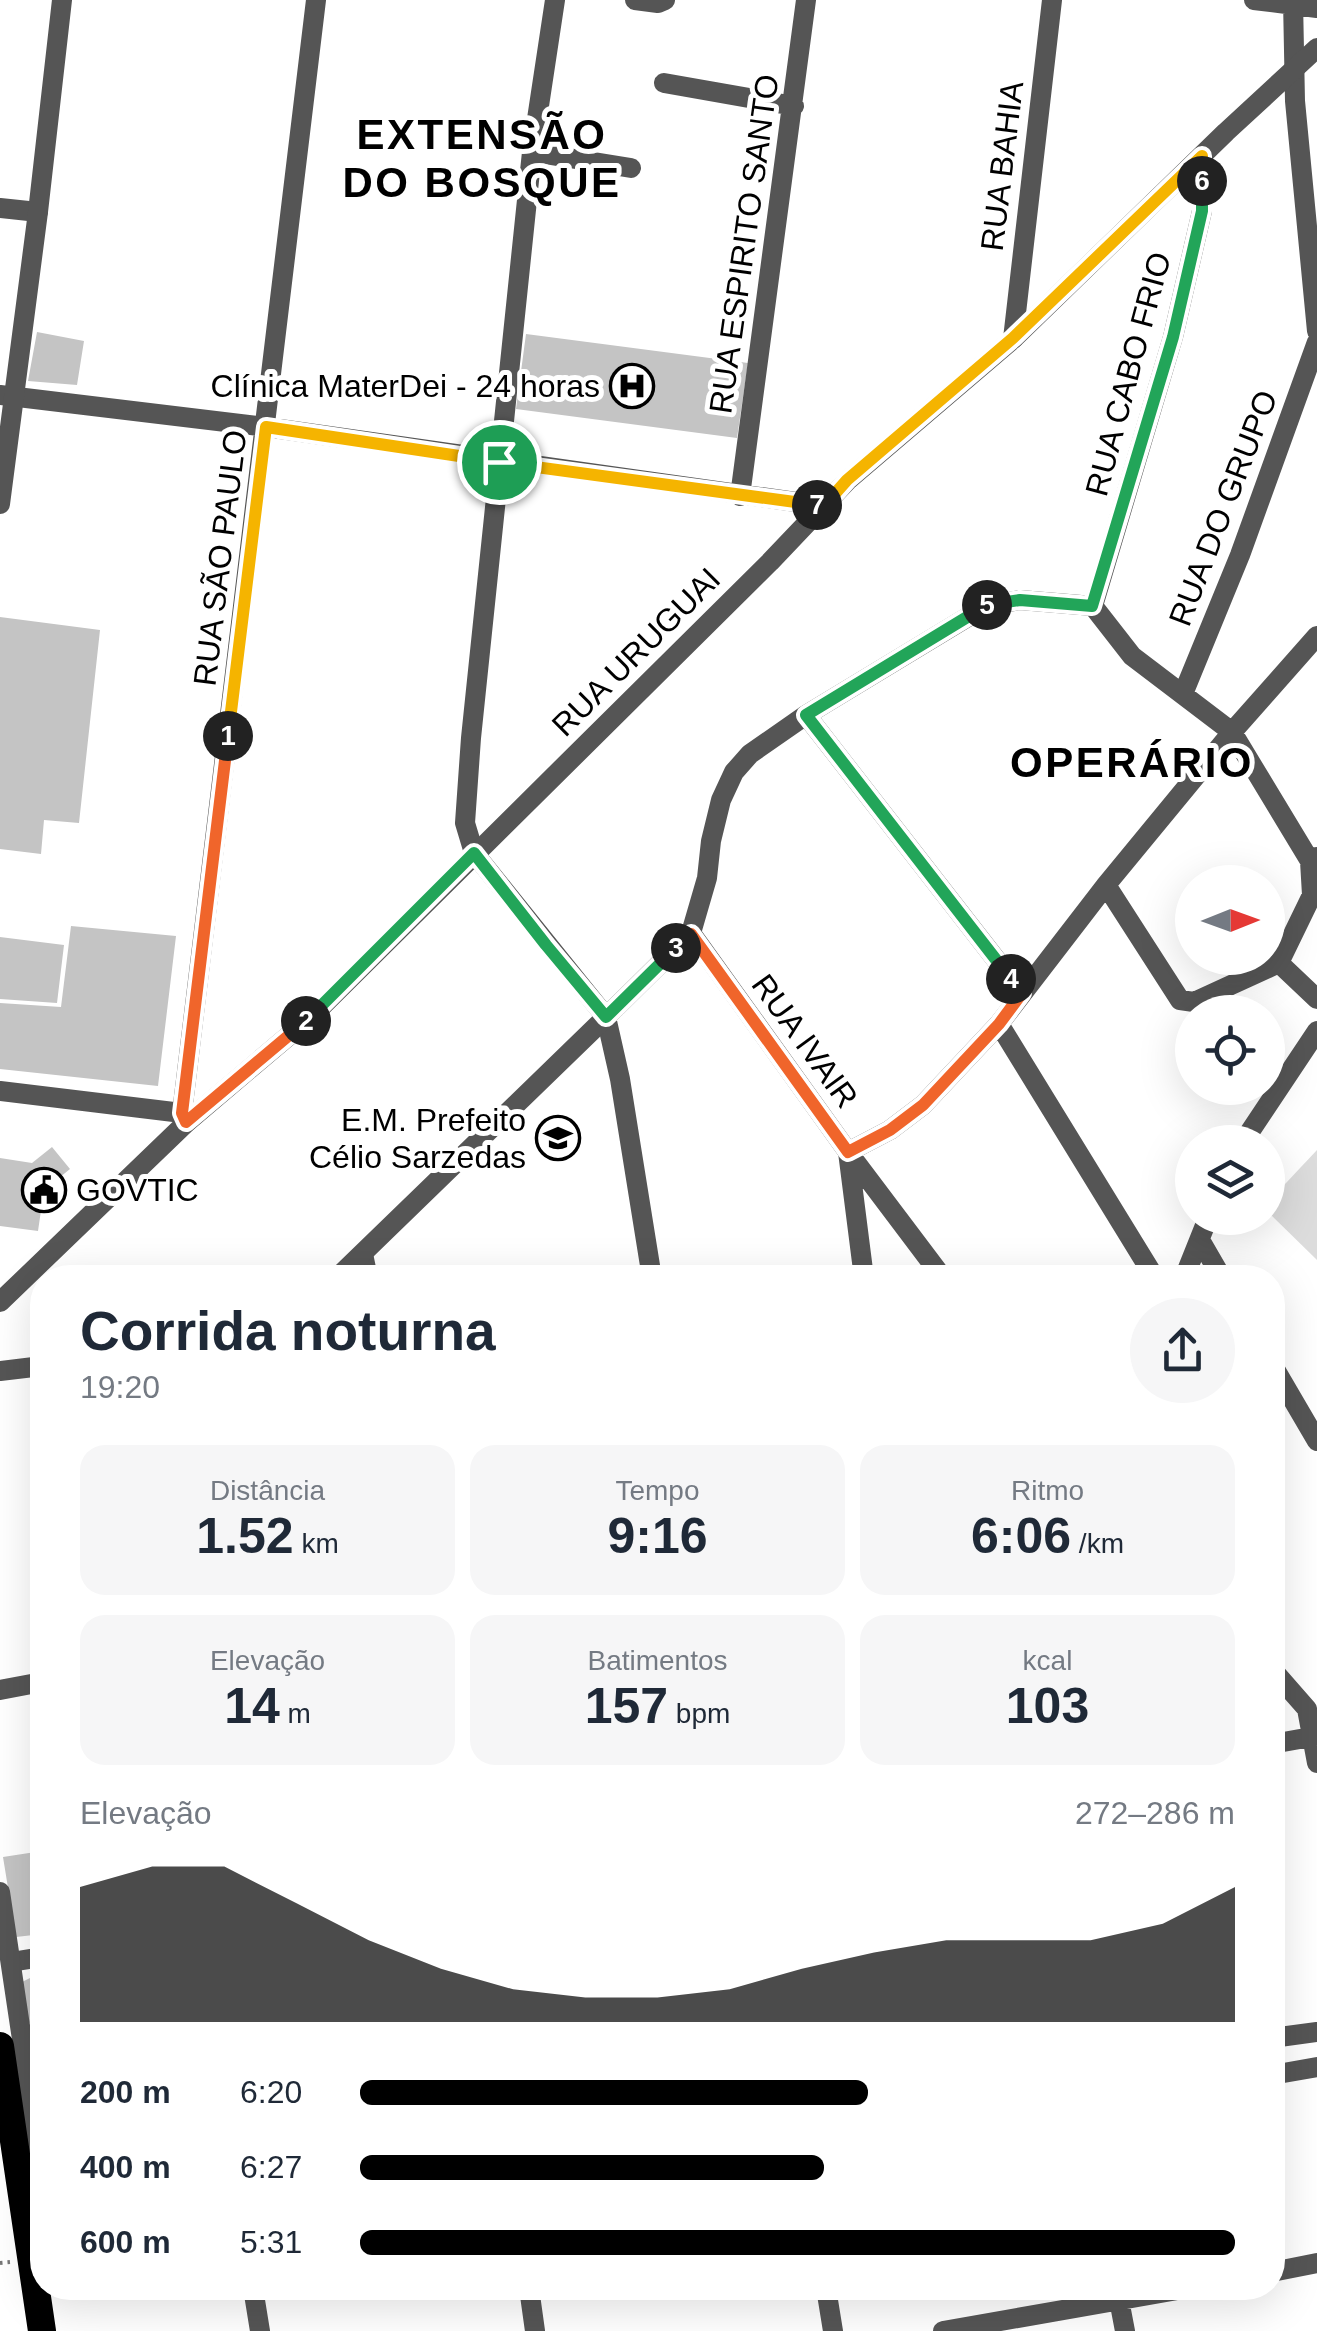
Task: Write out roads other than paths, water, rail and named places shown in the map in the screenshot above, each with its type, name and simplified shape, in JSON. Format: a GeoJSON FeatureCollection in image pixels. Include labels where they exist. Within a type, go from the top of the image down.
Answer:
{"type":"FeatureCollection","features":[{"type":"Feature","properties":{"kind":"highway"},"geometry":{"type":"LineString","coordinates":[[0,2046],[30,2207]]}},
{"type":"Feature","properties":{"kind":"highway"},"geometry":{"type":"LineString","coordinates":[[0,2170],[24,2331]]}},
{"type":"Feature","properties":{"kind":"highway"},"geometry":{"type":"LineString","coordinates":[[40,2300],[42,2331]]}},
{"type":"Feature","properties":{"kind":"street"},"geometry":{"type":"LineString","coordinates":[[0,504],[7,396],[38,212],[62,0]]}},
{"type":"Feature","properties":{"kind":"street","name":"RUA SÃO PAULO"},"geometry":{"type":"LineString","coordinates":[[184,1118],[316,0]]}},
{"type":"Feature","properties":{"kind":"street"},"geometry":{"type":"LineString","coordinates":[[555,0],[532,152],[465,824],[474,853],[606,1017],[650,1265]]}},
{"type":"Feature","properties":{"kind":"street"},"geometry":{"type":"LineString","coordinates":[[635,0],[666,0]]}},
{"type":"Feature","properties":{"kind":"street","name":"RUA ESPIRITO SANTO"},"geometry":{"type":"LineString","coordinates":[[740,496],[806,0]]}},
{"type":"Feature","properties":{"kind":"street","name":"RUA BAHIA"},"geometry":{"type":"LineString","coordinates":[[1013,338],[1052,0]]}},
{"type":"Feature","properties":{"kind":"street"},"geometry":{"type":"LineString","coordinates":[[1254,0],[1317,8]]}},
{"type":"Feature","properties":{"kind":"street"},"geometry":{"type":"LineString","coordinates":[[1293,3],[1295,102],[1317,331]]}},
{"type":"Feature","properties":{"kind":"street","name":"RUA URUGUAI"},"geometry":{"type":"LineString","coordinates":[[37,1265],[184,1118],[312,1016],[847,480],[1013,338],[1317,48]]}},
{"type":"Feature","properties":{"kind":"street"},"geometry":{"type":"LineString","coordinates":[[664,83],[794,106]]}},
{"type":"Feature","properties":{"kind":"street"},"geometry":{"type":"LineString","coordinates":[[532,152],[631,168]]}},
{"type":"Feature","properties":{"kind":"street","name":"RUA CABO FRIO"},"geometry":{"type":"LineString","coordinates":[[1092,606],[1173,337],[1202,211],[1202,156]]}},
{"type":"Feature","properties":{"kind":"street"},"geometry":{"type":"LineString","coordinates":[[0,208],[38,212]]}},
{"type":"Feature","properties":{"kind":"street","name":"RUA DO GRUPO"},"geometry":{"type":"LineString","coordinates":[[1183,694],[1240,555],[1317,342]]}},
{"type":"Feature","properties":{"kind":"street"},"geometry":{"type":"LineString","coordinates":[[7,396],[266,427],[824,506]]}},
{"type":"Feature","properties":{"kind":"street"},"geometry":{"type":"LineString","coordinates":[[352,1265],[691,934],[707,878],[721,800],[734,772],[750,754],[806,715],[986,606],[1020,600],[1092,606],[1132,656],[1232,732],[1313,859],[1312,895],[1285,951]]}},
{"type":"Feature","properties":{"kind":"street"},"geometry":{"type":"LineString","coordinates":[[862,1265],[848,1152],[890,1130],[923,1105],[999,1024],[1106,885],[1317,636]]}},
{"type":"Feature","properties":{"kind":"street"},"geometry":{"type":"LineString","coordinates":[[806,715],[1022,993]]}},
{"type":"Feature","properties":{"kind":"street"},"geometry":{"type":"LineString","coordinates":[[1106,885],[1180,1000],[1194,1002],[1253,975]]}},
{"type":"Feature","properties":{"kind":"street","name":"RUA IVAIR"},"geometry":{"type":"LineString","coordinates":[[691,934],[934,1265]]}},
{"type":"Feature","properties":{"kind":"street"},"geometry":{"type":"LineString","coordinates":[[1285,969],[1317,1000]]}},
{"type":"Feature","properties":{"kind":"street"},"geometry":{"type":"LineString","coordinates":[[999,1024],[1147,1265]]}},
{"type":"Feature","properties":{"kind":"street"},"geometry":{"type":"LineString","coordinates":[[1254,1125],[1317,1032]]}},
{"type":"Feature","properties":{"kind":"street"},"geometry":{"type":"LineString","coordinates":[[0,1091],[184,1118]]}},
{"type":"Feature","properties":{"kind":"street"},"geometry":{"type":"LineString","coordinates":[[1189,1265],[1202,1235]]}},
{"type":"Feature","properties":{"kind":"street"},"geometry":{"type":"LineString","coordinates":[[1200,1240],[1214,1265]]}},
{"type":"Feature","properties":{"kind":"street"},"geometry":{"type":"LineString","coordinates":[[364,1254],[366,1265]]}},
{"type":"Feature","properties":{"kind":"street","name":"RUA URUGUAI"},"geometry":{"type":"LineString","coordinates":[[0,1302],[30,1272]]}},
{"type":"Feature","properties":{"kind":"street"},"geometry":{"type":"LineString","coordinates":[[0,1371],[30,1367]]}},
{"type":"Feature","properties":{"kind":"street"},"geometry":{"type":"LineString","coordinates":[[1285,1386],[1317,1440]]}},
{"type":"Feature","properties":{"kind":"street"},"geometry":{"type":"LineString","coordinates":[[1285,1683],[1307,1708],[1317,1763]]}},
{"type":"Feature","properties":{"kind":"street"},"geometry":{"type":"LineString","coordinates":[[0,1690],[30,1684]]}},
{"type":"Feature","properties":{"kind":"street"},"geometry":{"type":"LineString","coordinates":[[1285,1742],[1311,1737]]}},
{"type":"Feature","properties":{"kind":"street"},"geometry":{"type":"LineString","coordinates":[[0,1892],[30,2091]]}},
{"type":"Feature","properties":{"kind":"street"},"geometry":{"type":"LineString","coordinates":[[11,1962],[30,1959]]}},
{"type":"Feature","properties":{"kind":"street"},"geometry":{"type":"LineString","coordinates":[[1285,2036],[1317,2032]]}},
{"type":"Feature","properties":{"kind":"street"},"geometry":{"type":"LineString","coordinates":[[1285,2072],[1317,2067]]}},
{"type":"Feature","properties":{"kind":"street"},"geometry":{"type":"LineString","coordinates":[[1285,2269],[1317,2263]]}},
{"type":"Feature","properties":{"kind":"street"},"geometry":{"type":"LineString","coordinates":[[255,2300],[260,2331]]}},
{"type":"Feature","properties":{"kind":"street"},"geometry":{"type":"LineString","coordinates":[[530,2300],[535,2331]]}},
{"type":"Feature","properties":{"kind":"street"},"geometry":{"type":"LineString","coordinates":[[828,2300],[833,2331]]}},
{"type":"Feature","properties":{"kind":"street"},"geometry":{"type":"LineString","coordinates":[[943,2331],[1090,2300]]}},
{"type":"Feature","properties":{"kind":"street"},"geometry":{"type":"LineString","coordinates":[[1119,2300],[1125,2331]]}},
{"type":"Feature","properties":{"kind":"place","name":"Clínica MaterDei - 24 horas"},"geometry":{"type":"Point","coordinates":[632,386]}},
{"type":"Feature","properties":{"kind":"place","name":"E.M. Prefeito Célio Sarzedas"},"geometry":{"type":"Point","coordinates":[558,1138]}},
{"type":"Feature","properties":{"kind":"place","name":"GOVTIC"},"geometry":{"type":"Point","coordinates":[44,1190]}},
{"type":"Feature","properties":{"kind":"district","name":"EXTENSÃO DO BOSQUE"},"geometry":{"type":"Point","coordinates":[482,158]}},
{"type":"Feature","properties":{"kind":"district","name":"OPERÁRIO"},"geometry":{"type":"Point","coordinates":[1132,762]}}]}
